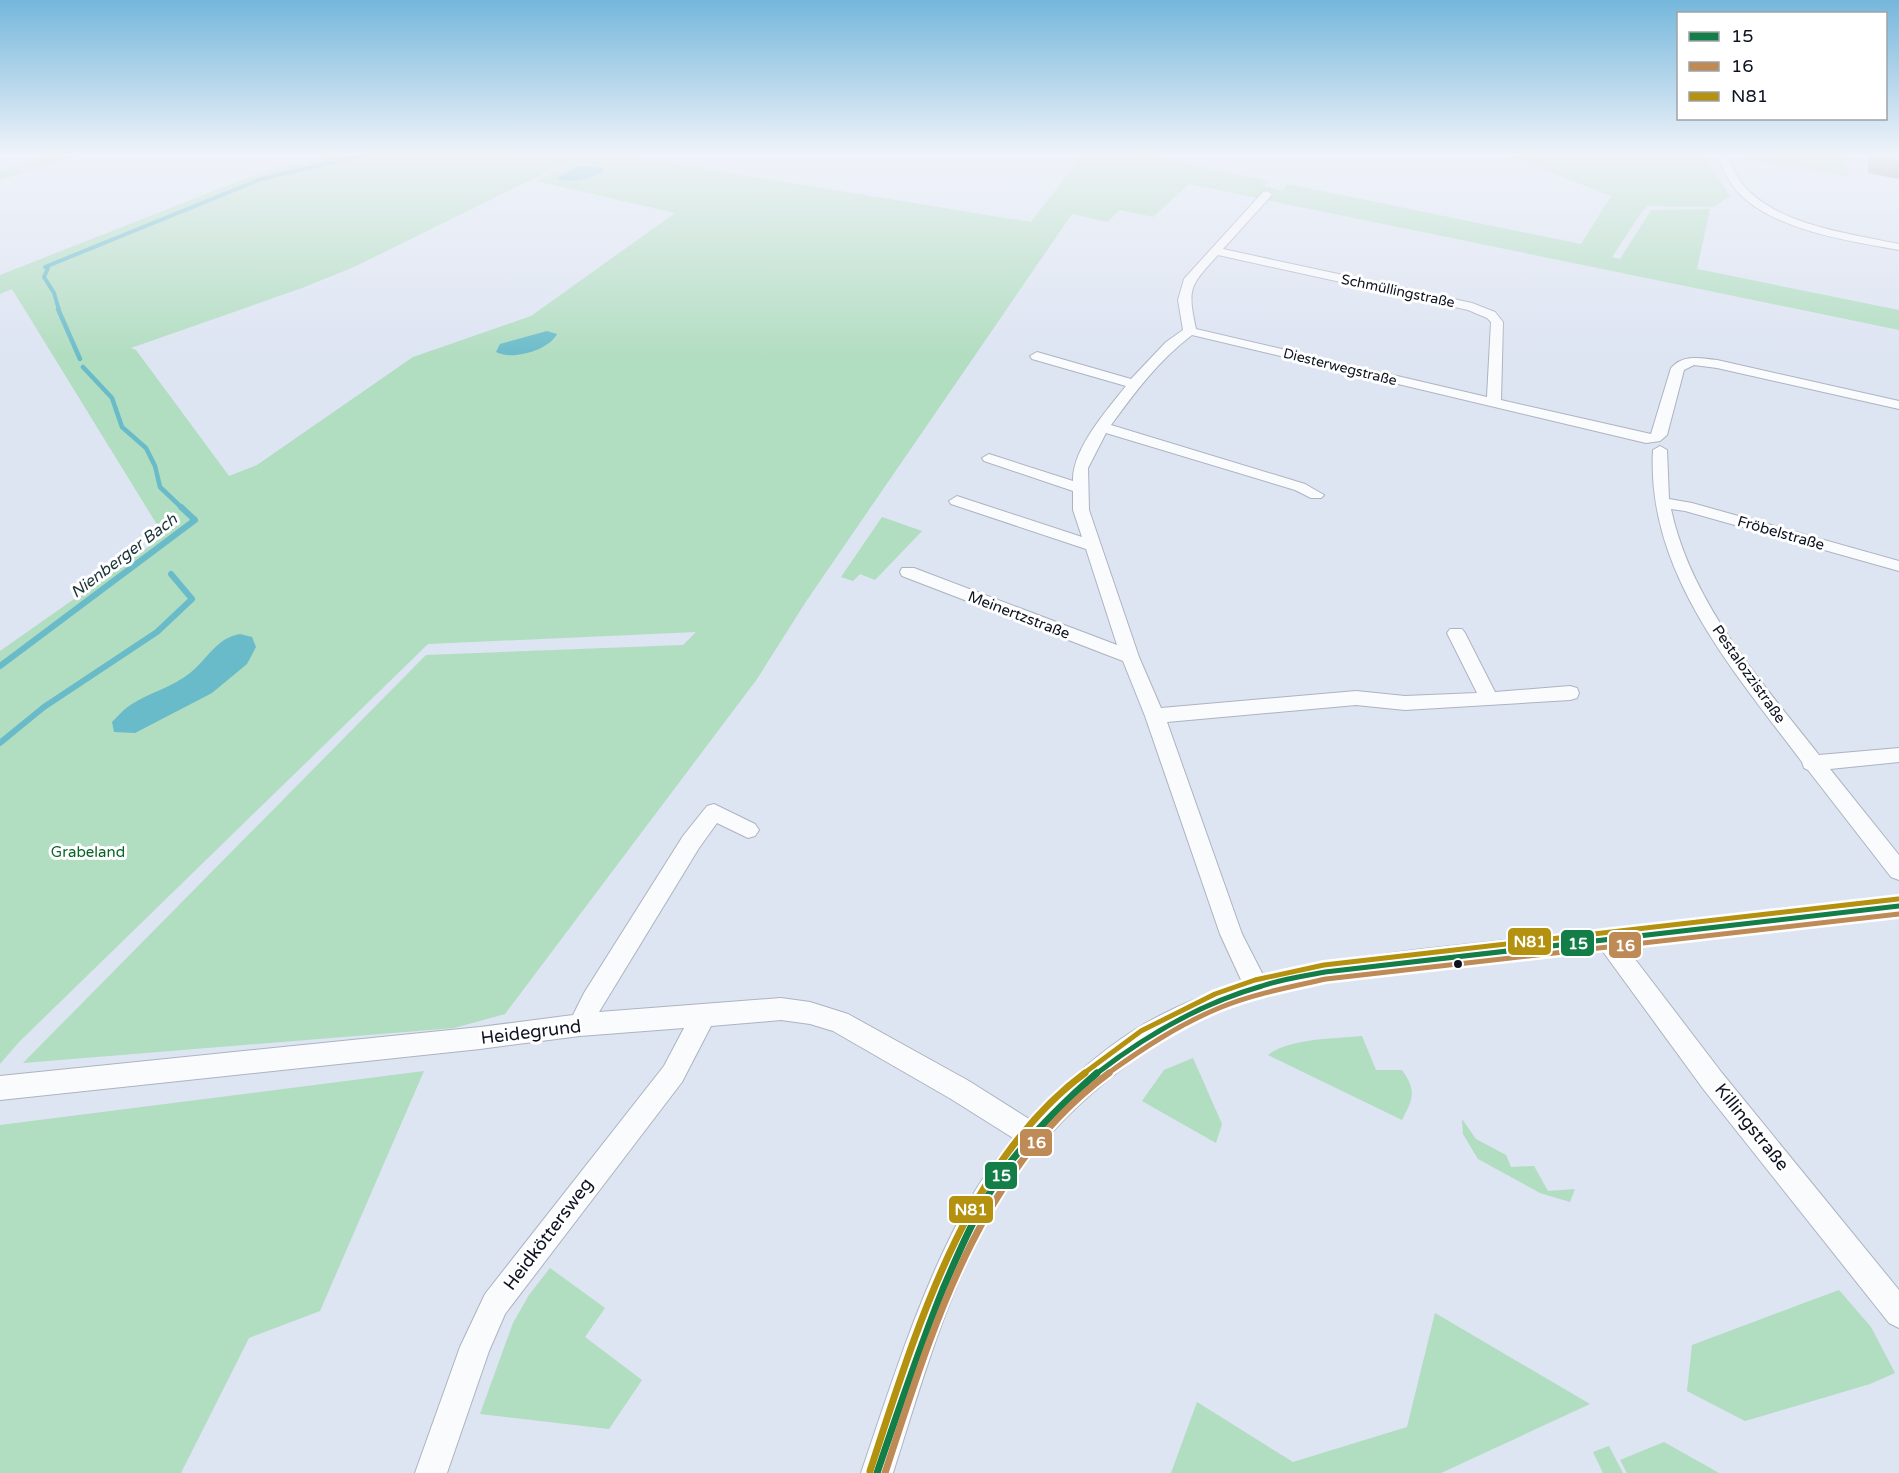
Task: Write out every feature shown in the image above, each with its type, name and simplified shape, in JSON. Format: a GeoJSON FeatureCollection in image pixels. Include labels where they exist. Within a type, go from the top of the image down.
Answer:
{"type":"FeatureCollection","features":[{"type":"Feature","properties":{"kind":"street"},"geometry":{"type":"LineString","coordinates":[[1242,222],[1197,270],[1186,286],[1184,300],[1191,331],[1171,345],[1134,384],[1102,427],[1080,468],[1080,488],[1081,510],[1130,657],[1155,716],[1231,934],[1257,987]]}},
{"type":"Feature","properties":{"kind":"street"},"geometry":{"type":"LineString","coordinates":[[1801,222],[1816,228],[1899,247]]}},
{"type":"Feature","properties":{"kind":"street","name":"Schmüllingstraße"},"geometry":{"type":"LineString","coordinates":[[1216,251],[1472,308],[1491,315],[1497,322],[1494,404]]}},
{"type":"Feature","properties":{"kind":"street","name":"Diesterwegstraße"},"geometry":{"type":"LineString","coordinates":[[1191,331],[1658,444]]}},
{"type":"Feature","properties":{"kind":"street"},"geometry":{"type":"LineString","coordinates":[[1036,356],[1134,384]]}},
{"type":"Feature","properties":{"kind":"street","name":"Pestalozzistraße"},"geometry":{"type":"LineString","coordinates":[[1899,405],[1717,364],[1689,362],[1678,368],[1658,444],[1658,479],[1662,503],[1671,540],[1685,575],[1730,650],[1811,763],[1899,871]]}},
{"type":"Feature","properties":{"kind":"street"},"geometry":{"type":"LineString","coordinates":[[1102,427],[1300,487],[1316,495]]}},
{"type":"Feature","properties":{"kind":"street"},"geometry":{"type":"LineString","coordinates":[[989,458],[1080,488]]}},
{"type":"Feature","properties":{"kind":"street"},"geometry":{"type":"LineString","coordinates":[[957,501],[1093,546]]}},
{"type":"Feature","properties":{"kind":"street","name":"Fröbelstraße"},"geometry":{"type":"LineString","coordinates":[[1662,503],[1686,506],[1899,566]]}},
{"type":"Feature","properties":{"kind":"street","name":"Meinertzstraße"},"geometry":{"type":"LineString","coordinates":[[908,572],[1130,657]]}},
{"type":"Feature","properties":{"kind":"street"},"geometry":{"type":"LineString","coordinates":[[1456,633],[1488,699]]}},
{"type":"Feature","properties":{"kind":"street"},"geometry":{"type":"LineString","coordinates":[[1155,716],[1356,698],[1405,703],[1570,693]]}},
{"type":"Feature","properties":{"kind":"street"},"geometry":{"type":"LineString","coordinates":[[1811,763],[1899,755]]}},
{"type":"Feature","properties":{"kind":"street"},"geometry":{"type":"LineString","coordinates":[[580,1025],[592,1001],[691,842],[714,812],[748,830]]}},
{"type":"Feature","properties":{"kind":"street"},"geometry":{"type":"LineString","coordinates":[[877,1473],[918,1349],[961,1246],[981,1206],[1031,1135],[1083,1084],[1145,1037],[1218,1001],[1257,987],[1325,972],[1899,906]]}},
{"type":"Feature","properties":{"kind":"street","name":"Killingstraße"},"geometry":{"type":"LineString","coordinates":[[1607,939],[1751,1128],[1838,1232],[1899,1313]]}},
{"type":"Feature","properties":{"kind":"street","name":"Heidegrund"},"geometry":{"type":"LineString","coordinates":[[0,1088],[480,1038],[580,1025],[781,1009],[810,1013],[838,1022],[960,1090],[1031,1135]]}},
{"type":"Feature","properties":{"kind":"street","name":"Heidköttersweg"},"geometry":{"type":"LineString","coordinates":[[431,1473],[476,1347],[495,1304],[673,1074],[703,1016]]}},
{"type":"Feature","properties":{"kind":"green space","name":"Grabeland"},"geometry":{"type":"Polygon","coordinates":[[[135,222],[446,222],[354,267],[302,288],[131,348],[136,350],[229,476],[257,465],[413,357],[531,316],[663,222],[1067,222],[807,600],[757,679],[505,1014],[454,1028],[23,1063],[426,655],[683,645],[696,632],[428,644],[19,1042],[0,1064],[0,651],[164,536],[12,289],[0,294],[0,275],[135,222]]]}},
{"type":"Feature","properties":{"kind":"green space"},"geometry":{"type":"Polygon","coordinates":[[[1373,222],[1472,222],[1581,244],[1595,222],[1635,222],[1612,257],[1620,259],[1644,222],[1707,222],[1697,269],[1899,310],[1899,330],[1373,222]]]}},
{"type":"Feature","properties":{"kind":"green space"},"geometry":{"type":"Polygon","coordinates":[[[882,517],[922,531],[875,580],[860,574],[853,581],[841,577],[882,517]]]}},
{"type":"Feature","properties":{"kind":"green space"},"geometry":{"type":"Polygon","coordinates":[[[1362,1036],[1376,1070],[1402,1070],[1407,1077],[1412,1095],[1402,1120],[1268,1055],[1277,1049],[1300,1042],[1362,1036]]]}},
{"type":"Feature","properties":{"kind":"green space"},"geometry":{"type":"Polygon","coordinates":[[[1193,1058],[1222,1124],[1216,1143],[1142,1101],[1164,1070],[1193,1058]]]}},
{"type":"Feature","properties":{"kind":"green space"},"geometry":{"type":"Polygon","coordinates":[[[424,1071],[320,1311],[249,1338],[181,1473],[0,1473],[0,1125],[424,1071]]]}},
{"type":"Feature","properties":{"kind":"green space"},"geometry":{"type":"Polygon","coordinates":[[[1462,1119],[1476,1139],[1506,1155],[1511,1167],[1534,1166],[1548,1191],[1575,1189],[1570,1202],[1540,1193],[1478,1159],[1463,1134],[1462,1119]]]}},
{"type":"Feature","properties":{"kind":"green space"},"geometry":{"type":"Polygon","coordinates":[[[550,1268],[605,1308],[585,1337],[642,1380],[609,1429],[480,1414],[513,1323],[529,1295],[550,1268]]]}},
{"type":"Feature","properties":{"kind":"green space"},"geometry":{"type":"Polygon","coordinates":[[[1839,1290],[1871,1327],[1895,1373],[1870,1384],[1745,1421],[1687,1391],[1692,1345],[1839,1290]]]}},
{"type":"Feature","properties":{"kind":"green space"},"geometry":{"type":"Polygon","coordinates":[[[1435,1313],[1590,1404],[1441,1473],[1171,1473],[1197,1402],[1293,1462],[1407,1427],[1435,1313]]]}},
{"type":"Feature","properties":{"kind":"green space"},"geometry":{"type":"Polygon","coordinates":[[[1664,1442],[1719,1473],[1627,1473],[1620,1460],[1664,1442]]]}},
{"type":"Feature","properties":{"kind":"green space"},"geometry":{"type":"Polygon","coordinates":[[[1609,1446],[1623,1473],[1603,1473],[1593,1452],[1609,1446]]]}},
{"type":"Feature","properties":{"kind":"water"},"geometry":{"type":"Polygon","coordinates":[[[547,331],[557,334],[553,340],[538,349],[511,355],[496,352],[500,344],[547,331]]]}},
{"type":"Feature","properties":{"kind":"water"},"geometry":{"type":"Polygon","coordinates":[[[240,634],[252,637],[256,647],[247,664],[212,693],[135,733],[114,732],[112,722],[127,708],[183,678],[218,644],[240,634]]]}},
{"type":"Feature","properties":{"kind":"waterway","name":"Nienberger Bach"},"geometry":{"type":"LineString","coordinates":[[59,310],[54,293],[44,277],[48,268],[45,267],[156,222]]}},
{"type":"Feature","properties":{"kind":"waterway","name":"Nienberger Bach"},"geometry":{"type":"LineString","coordinates":[[58,309],[80,359]]}},
{"type":"Feature","properties":{"kind":"waterway","name":"Nienberger Bach"},"geometry":{"type":"LineString","coordinates":[[83,367],[112,398],[122,427],[146,448],[155,466],[160,487],[182,508]]}},
{"type":"Feature","properties":{"kind":"waterway","name":"Nienberger Bach"},"geometry":{"type":"LineString","coordinates":[[0,666],[195,520],[181,507]]}},
{"type":"Feature","properties":{"kind":"waterway"},"geometry":{"type":"LineString","coordinates":[[0,743],[44,707],[157,632],[192,599],[171,574]]}},
{"type":"Feature","properties":{"kind":"transit line","name":"N81"},"geometry":{"type":"LineString","coordinates":[[870,1471],[911,1347],[954,1243],[975,1202],[1025,1130],[1078,1078],[1141,1031],[1215,994],[1255,980],[1324,965],[1898,899]]}},
{"type":"Feature","properties":{"kind":"transit line","name":"15"},"geometry":{"type":"LineString","coordinates":[[877,1473],[935,1308],[957,1255],[976,1216],[1005,1169],[1033,1134],[1097,1073],[1172,1024],[1212,1004],[1254,988],[1325,972],[1899,906]]}},
{"type":"Feature","properties":{"kind":"transit line","name":"16"},"geometry":{"type":"LineString","coordinates":[[885,1473],[933,1334],[987,1210],[1011,1174],[1039,1139],[1070,1107],[1140,1050],[1179,1027],[1219,1008],[1260,994],[1326,979],[1899,914]]}}]}
